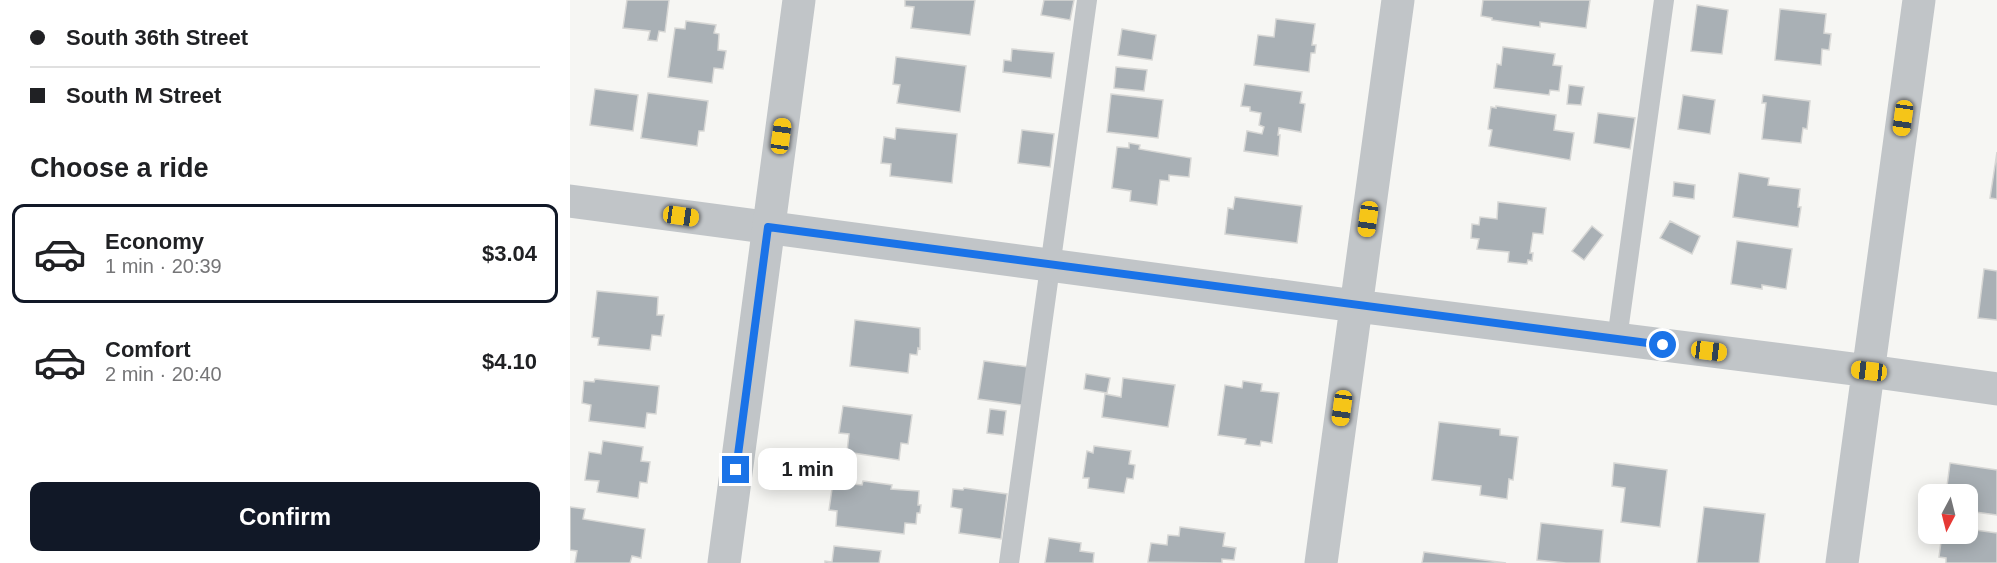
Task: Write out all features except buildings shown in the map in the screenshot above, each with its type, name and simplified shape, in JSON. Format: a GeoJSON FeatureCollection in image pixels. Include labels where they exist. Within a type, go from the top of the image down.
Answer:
{"type":"FeatureCollection","features":[{"type":"Feature","properties":{"kind":"street"},"geometry":{"type":"LineString","coordinates":[[724,563],[800,0]]}},
{"type":"Feature","properties":{"kind":"street"},"geometry":{"type":"LineString","coordinates":[[1321,563],[1398,0]]}},
{"type":"Feature","properties":{"kind":"street"},"geometry":{"type":"LineString","coordinates":[[1842,563],[1919,0]]}},
{"type":"Feature","properties":{"kind":"street"},"geometry":{"type":"LineString","coordinates":[[570,201],[1997,389]]}},
{"type":"Feature","properties":{"kind":"lane"},"geometry":{"type":"LineString","coordinates":[[1009,563],[1087,0]]}},
{"type":"Feature","properties":{"kind":"lane"},"geometry":{"type":"LineString","coordinates":[[1617,339],[1664,0]]}},
{"type":"Feature","properties":{"kind":"route"},"geometry":{"type":"LineString","coordinates":[[736,470],[768,227],[1663,345]]}}]}
